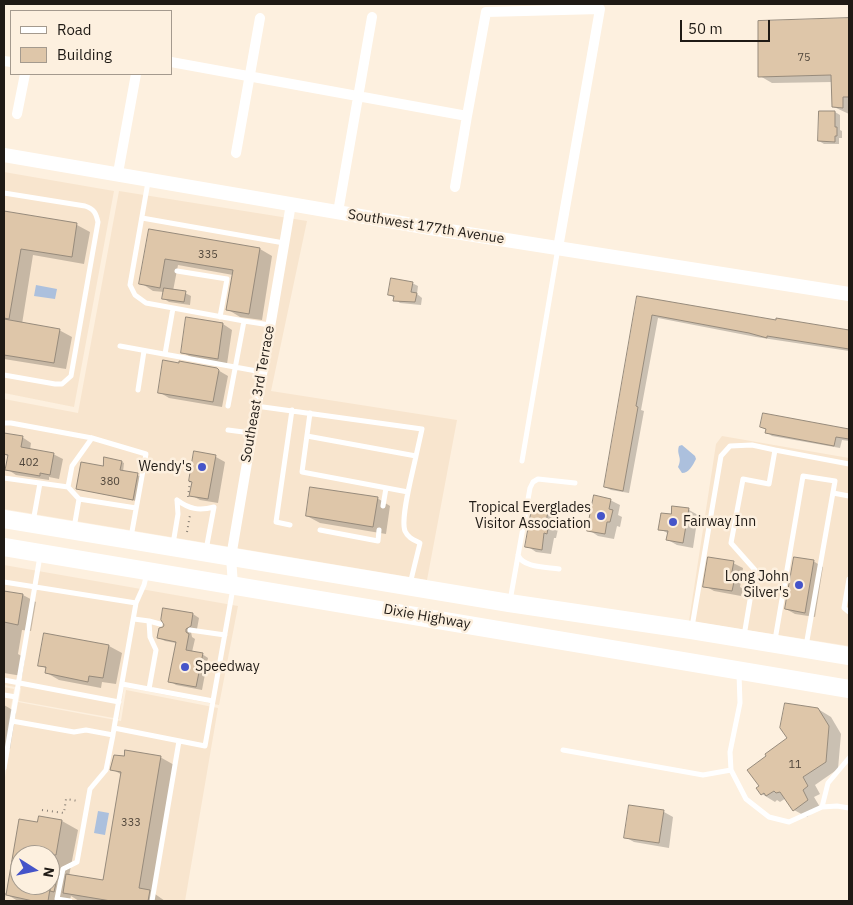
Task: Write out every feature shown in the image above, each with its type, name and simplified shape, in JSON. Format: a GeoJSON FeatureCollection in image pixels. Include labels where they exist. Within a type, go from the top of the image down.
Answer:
{"type":"FeatureCollection","features":[{"type":"Feature","properties":{"kind":"highway","name":"Dixie Highway"},"geometry":{"type":"LineString","coordinates":[[4,519],[410,587],[849,656]]}},
{"type":"Feature","properties":{"kind":"highway","name":"Dixie Highway"},"geometry":{"type":"LineString","coordinates":[[4,547],[849,689]]}},
{"type":"Feature","properties":{"kind":"main road","name":"Southwest 177th Avenue"},"geometry":{"type":"LineString","coordinates":[[4,155],[338,212],[849,294]]}},
{"type":"Feature","properties":{"kind":"street"},"geometry":{"type":"LineString","coordinates":[[455,187],[486,12],[600,9],[558,248]]}},
{"type":"Feature","properties":{"kind":"street"},"geometry":{"type":"LineString","coordinates":[[338,212],[372,17]]}},
{"type":"Feature","properties":{"kind":"street"},"geometry":{"type":"LineString","coordinates":[[236,153],[260,18]]}},
{"type":"Feature","properties":{"kind":"street"},"geometry":{"type":"LineString","coordinates":[[172,62],[467,116]]}},
{"type":"Feature","properties":{"kind":"street"},"geometry":{"type":"LineString","coordinates":[[17,114],[25,75]]}},
{"type":"Feature","properties":{"kind":"street"},"geometry":{"type":"LineString","coordinates":[[118,174],[136,75]]}},
{"type":"Feature","properties":{"kind":"street","name":"Southeast 3rd Terrace"},"geometry":{"type":"LineString","coordinates":[[233,585],[231,557],[291,204]]}},
{"type":"Feature","properties":{"kind":"lane"},"geometry":{"type":"LineString","coordinates":[[148,179],[130,285],[135,295],[146,304],[270,325]]}},
{"type":"Feature","properties":{"kind":"lane"},"geometry":{"type":"LineString","coordinates":[[4,193],[85,206],[91,208],[96,214],[98,222],[71,376],[62,384],[54,384],[4,375]]}},
{"type":"Feature","properties":{"kind":"lane"},"geometry":{"type":"LineString","coordinates":[[142,218],[284,243]]}},
{"type":"Feature","properties":{"kind":"lane"},"geometry":{"type":"LineString","coordinates":[[522,461],[558,248]]}},
{"type":"Feature","properties":{"kind":"lane"},"geometry":{"type":"LineString","coordinates":[[177,270],[227,279],[220,316]]}},
{"type":"Feature","properties":{"kind":"lane"},"geometry":{"type":"LineString","coordinates":[[165,354],[173,308]]}},
{"type":"Feature","properties":{"kind":"lane"},"geometry":{"type":"LineString","coordinates":[[228,406],[244,321]]}},
{"type":"Feature","properties":{"kind":"lane"},"geometry":{"type":"LineString","coordinates":[[120,346],[262,372]]}},
{"type":"Feature","properties":{"kind":"lane"},"geometry":{"type":"LineString","coordinates":[[138,390],[144,351]]}},
{"type":"Feature","properties":{"kind":"lane"},"geometry":{"type":"LineString","coordinates":[[256,406],[422,429],[408,492],[404,529],[408,537],[420,543],[410,587]]}},
{"type":"Feature","properties":{"kind":"lane"},"geometry":{"type":"LineString","coordinates":[[290,525],[276,522],[292,410]]}},
{"type":"Feature","properties":{"kind":"lane"},"geometry":{"type":"LineString","coordinates":[[310,413],[302,472],[408,492]]}},
{"type":"Feature","properties":{"kind":"lane"},"geometry":{"type":"LineString","coordinates":[[4,423],[11,422],[92,438],[146,454],[130,540]]}},
{"type":"Feature","properties":{"kind":"lane"},"geometry":{"type":"LineString","coordinates":[[228,430],[251,433]]}},
{"type":"Feature","properties":{"kind":"lane"},"geometry":{"type":"LineString","coordinates":[[307,436],[416,456]]}},
{"type":"Feature","properties":{"kind":"lane"},"geometry":{"type":"LineString","coordinates":[[68,487],[72,466],[92,438]]}},
{"type":"Feature","properties":{"kind":"lane"},"geometry":{"type":"LineString","coordinates":[[691,630],[721,456],[730,446],[752,445],[849,464]]}},
{"type":"Feature","properties":{"kind":"lane"},"geometry":{"type":"LineString","coordinates":[[743,639],[755,570],[732,542],[743,479],[769,484],[775,450]]}},
{"type":"Feature","properties":{"kind":"lane"},"geometry":{"type":"LineString","coordinates":[[775,644],[803,476],[835,481],[806,649]]}},
{"type":"Feature","properties":{"kind":"lane"},"geometry":{"type":"LineString","coordinates":[[4,478],[68,487],[79,499],[136,508]]}},
{"type":"Feature","properties":{"kind":"lane"},"geometry":{"type":"LineString","coordinates":[[510,603],[530,488],[538,479],[544,478],[575,483]]}},
{"type":"Feature","properties":{"kind":"lane"},"geometry":{"type":"LineString","coordinates":[[32,523],[40,483]]}},
{"type":"Feature","properties":{"kind":"lane"},"geometry":{"type":"LineString","coordinates":[[383,506],[386,488]]}},
{"type":"Feature","properties":{"kind":"lane"},"geometry":{"type":"LineString","coordinates":[[833,493],[849,496]]}},
{"type":"Feature","properties":{"kind":"lane"},"geometry":{"type":"LineString","coordinates":[[73,531],[79,499]]}},
{"type":"Feature","properties":{"kind":"lane"},"geometry":{"type":"LineString","coordinates":[[172,547],[178,514],[177,500],[198,510],[214,507],[205,552]]}},
{"type":"Feature","properties":{"kind":"lane"},"geometry":{"type":"LineString","coordinates":[[320,530],[378,540],[379,530]]}},
{"type":"Feature","properties":{"kind":"lane"},"geometry":{"type":"LineString","coordinates":[[4,768],[5,750],[12,721],[41,553]]}},
{"type":"Feature","properties":{"kind":"lane"},"geometry":{"type":"LineString","coordinates":[[518,555],[523,562],[560,570]]}},
{"type":"Feature","properties":{"kind":"lane"},"geometry":{"type":"LineString","coordinates":[[70,901],[57,899],[63,869],[77,862],[90,789],[106,770],[136,603],[144,585],[147,571]]}},
{"type":"Feature","properties":{"kind":"lane"},"geometry":{"type":"LineString","coordinates":[[849,579],[844,608],[849,612]]}},
{"type":"Feature","properties":{"kind":"lane"},"geometry":{"type":"LineString","coordinates":[[4,582],[136,603]]}},
{"type":"Feature","properties":{"kind":"lane"},"geometry":{"type":"LineString","coordinates":[[12,721],[74,732],[86,730],[113,732],[205,746],[233,585]]}},
{"type":"Feature","properties":{"kind":"lane"},"geometry":{"type":"LineString","coordinates":[[134,619],[160,624]]}},
{"type":"Feature","properties":{"kind":"lane"},"geometry":{"type":"LineString","coordinates":[[149,621],[150,637],[156,650],[149,689]]}},
{"type":"Feature","properties":{"kind":"lane"},"geometry":{"type":"LineString","coordinates":[[190,630],[224,635]]}},
{"type":"Feature","properties":{"kind":"lane"},"geometry":{"type":"LineString","coordinates":[[739,670],[740,703],[730,752],[731,770],[746,799],[769,817],[788,822],[822,807],[837,806],[849,808]]}},
{"type":"Feature","properties":{"kind":"lane"},"geometry":{"type":"LineString","coordinates":[[4,680],[119,702]]}},
{"type":"Feature","properties":{"kind":"lane"},"geometry":{"type":"LineString","coordinates":[[122,684],[213,702]]}},
{"type":"Feature","properties":{"kind":"lane"},"geometry":{"type":"LineString","coordinates":[[4,695],[16,697]]}},
{"type":"Feature","properties":{"kind":"lane"},"geometry":{"type":"LineString","coordinates":[[152,901],[179,741]]}},
{"type":"Feature","properties":{"kind":"lane"},"geometry":{"type":"LineString","coordinates":[[563,750],[703,775],[731,770]]}},
{"type":"Feature","properties":{"kind":"lane"},"geometry":{"type":"LineString","coordinates":[[822,807],[828,782],[849,758]]}},
{"type":"Feature","properties":{"kind":"path"},"geometry":{"type":"LineString","coordinates":[[190,481],[187,497],[192,498]]}},
{"type":"Feature","properties":{"kind":"path"},"geometry":{"type":"LineString","coordinates":[[187,532],[190,512]]}},
{"type":"Feature","properties":{"kind":"path"},"geometry":{"type":"LineString","coordinates":[[42,810],[64,813],[66,798],[88,803]]}},
{"type":"Feature","properties":{"kind":"shaded area"},"geometry":{"type":"Polygon","coordinates":[[[4,172],[114,191],[74,407],[4,393],[4,172]]]}},
{"type":"Feature","properties":{"kind":"shaded area"},"geometry":{"type":"Polygon","coordinates":[[[119,191],[307,221],[271,391],[457,420],[427,580],[4,509],[4,399],[78,413],[119,191]]]}},
{"type":"Feature","properties":{"kind":"shaded area"},"geometry":{"type":"Polygon","coordinates":[[[722,436],[849,458],[849,646],[689,621],[716,444],[722,436]]]}},
{"type":"Feature","properties":{"kind":"shaded area"},"geometry":{"type":"Polygon","coordinates":[[[4,565],[238,606],[219,705],[124,687],[119,719],[19,701],[21,688],[4,685],[4,565]]]}},
{"type":"Feature","properties":{"kind":"shaded area"},"geometry":{"type":"Polygon","coordinates":[[[4,687],[14,689],[4,749],[4,687]]]}},
{"type":"Feature","properties":{"kind":"shaded area"},"geometry":{"type":"Polygon","coordinates":[[[126,690],[218,708],[185,901],[4,901],[4,783],[18,702],[121,721],[126,690]]]}},
{"type":"Feature","properties":{"kind":"water"},"geometry":{"type":"Polygon","coordinates":[[[36,285],[57,289],[55,299],[34,296],[36,285]]]}},
{"type":"Feature","properties":{"kind":"water"},"geometry":{"type":"Polygon","coordinates":[[[682,445],[696,459],[689,470],[684,473],[678,467],[680,461],[678,449],[682,445]]]}},
{"type":"Feature","properties":{"kind":"water"},"geometry":{"type":"Polygon","coordinates":[[[98,811],[109,813],[105,835],[94,833],[98,811]]]}},
{"type":"Feature","properties":{"kind":"building"},"geometry":{"type":"Polygon","coordinates":[[[849,18],[849,97],[843,97],[843,108],[832,107],[831,75],[758,77],[758,21],[849,18]]]}},
{"type":"Feature","properties":{"kind":"building"},"geometry":{"type":"Polygon","coordinates":[[[819,111],[835,111],[837,136],[835,136],[835,142],[818,141],[819,111]]]}},
{"type":"Feature","properties":{"kind":"building"},"geometry":{"type":"Polygon","coordinates":[[[4,211],[77,223],[72,257],[21,249],[9,319],[4,318],[4,211]]]}},
{"type":"Feature","properties":{"kind":"building"},"geometry":{"type":"Polygon","coordinates":[[[149,229],[260,248],[249,314],[226,310],[233,270],[165,259],[160,288],[139,284],[149,229]]]}},
{"type":"Feature","properties":{"kind":"building"},"geometry":{"type":"Polygon","coordinates":[[[391,278],[413,282],[411,292],[417,293],[415,302],[393,301],[394,296],[388,295],[391,278]]]}},
{"type":"Feature","properties":{"kind":"building"},"geometry":{"type":"Polygon","coordinates":[[[164,288],[186,291],[184,302],[162,299],[164,288]]]}},
{"type":"Feature","properties":{"kind":"building"},"geometry":{"type":"Polygon","coordinates":[[[637,296],[776,320],[776,318],[849,330],[849,349],[767,336],[767,338],[652,315],[623,491],[604,487],[637,296]]]}},
{"type":"Feature","properties":{"kind":"building"},"geometry":{"type":"Polygon","coordinates":[[[186,317],[223,323],[218,359],[181,353],[186,317]]]}},
{"type":"Feature","properties":{"kind":"building"},"geometry":{"type":"Polygon","coordinates":[[[4,319],[60,329],[54,363],[4,355],[4,319]]]}},
{"type":"Feature","properties":{"kind":"building"},"geometry":{"type":"Polygon","coordinates":[[[163,360],[217,368],[219,370],[213,402],[158,393],[163,360]]]}},
{"type":"Feature","properties":{"kind":"building"},"geometry":{"type":"Polygon","coordinates":[[[763,413],[849,429],[849,439],[836,437],[834,446],[765,433],[766,429],[760,427],[763,413]]]}},
{"type":"Feature","properties":{"kind":"building"},"geometry":{"type":"Polygon","coordinates":[[[4,433],[23,436],[21,447],[54,453],[50,475],[40,473],[40,476],[5,470],[8,455],[4,454],[4,433]]]}},
{"type":"Feature","properties":{"kind":"building","name":"Wendy's"},"geometry":{"type":"Polygon","coordinates":[[[194,451],[216,455],[208,499],[189,496],[192,482],[189,481],[194,451]]]}},
{"type":"Feature","properties":{"kind":"building"},"geometry":{"type":"Polygon","coordinates":[[[104,457],[122,461],[120,470],[138,473],[133,500],[76,489],[81,462],[103,466],[104,457]]]}},
{"type":"Feature","properties":{"kind":"building"},"geometry":{"type":"Polygon","coordinates":[[[310,487],[378,497],[373,527],[306,516],[310,487]]]}},
{"type":"Feature","properties":{"kind":"building","name":"Tropical Everglades Visitor Association"},"geometry":{"type":"Polygon","coordinates":[[[594,495],[611,499],[609,509],[613,510],[610,522],[607,522],[605,534],[587,531],[594,495]]]}},
{"type":"Feature","properties":{"kind":"building"},"geometry":{"type":"Polygon","coordinates":[[[533,503],[549,506],[546,522],[549,523],[547,534],[544,533],[542,550],[525,547],[533,503]]]}},
{"type":"Feature","properties":{"kind":"building","name":"Fairway Inn"},"geometry":{"type":"Polygon","coordinates":[[[672,506],[689,508],[683,543],[666,540],[668,531],[658,530],[661,513],[671,514],[672,506]]]}},
{"type":"Feature","properties":{"kind":"building"},"geometry":{"type":"Polygon","coordinates":[[[708,557],[734,561],[730,582],[734,582],[732,591],[703,587],[708,557]]]}},
{"type":"Feature","properties":{"kind":"building","name":"Long John Silver's"},"geometry":{"type":"Polygon","coordinates":[[[794,557],[814,560],[805,613],[785,609],[794,557]]]}},
{"type":"Feature","properties":{"kind":"building"},"geometry":{"type":"Polygon","coordinates":[[[4,591],[23,594],[18,625],[4,622],[4,591]]]}},
{"type":"Feature","properties":{"kind":"building"},"geometry":{"type":"Polygon","coordinates":[[[163,608],[193,613],[191,626],[186,629],[186,632],[189,634],[186,650],[203,653],[196,687],[168,682],[176,642],[157,638],[159,628],[164,625],[161,620],[163,608]]]}},
{"type":"Feature","properties":{"kind":"building"},"geometry":{"type":"Polygon","coordinates":[[[44,633],[109,645],[103,678],[89,676],[88,682],[45,673],[46,667],[38,666],[44,633]]]}},
{"type":"Feature","properties":{"kind":"building"},"geometry":{"type":"Polygon","coordinates":[[[785,703],[818,708],[829,726],[826,762],[803,777],[808,786],[803,790],[808,800],[793,811],[780,792],[776,793],[774,791],[766,796],[764,793],[761,795],[756,788],[759,786],[747,770],[787,738],[780,728],[785,703]]]}},
{"type":"Feature","properties":{"kind":"building"},"geometry":{"type":"Polygon","coordinates":[[[125,750],[161,756],[139,888],[150,890],[148,901],[111,901],[63,893],[66,874],[103,880],[121,772],[110,770],[114,755],[124,756],[125,750]]]}},
{"type":"Feature","properties":{"kind":"building"},"geometry":{"type":"Polygon","coordinates":[[[629,805],[664,810],[659,843],[624,838],[629,805]]]}},
{"type":"Feature","properties":{"kind":"building"},"geometry":{"type":"Polygon","coordinates":[[[39,816],[62,820],[58,845],[15,845],[19,819],[37,822],[39,816]]]}},
{"type":"Feature","properties":{"kind":"building"},"geometry":{"type":"Polygon","coordinates":[[[10,872],[10,895],[49,895],[48,901],[33,901],[6,895],[10,872]]]}},
{"type":"Feature","properties":{"kind":"place","name":"Wendy's"},"geometry":{"type":"Point","coordinates":[202,467]}},
{"type":"Feature","properties":{"kind":"place","name":"Tropical Everglades Visitor Association"},"geometry":{"type":"Point","coordinates":[601,516]}},
{"type":"Feature","properties":{"kind":"place","name":"Fairway Inn"},"geometry":{"type":"Point","coordinates":[673,522]}},
{"type":"Feature","properties":{"kind":"place","name":"Long John Silver's"},"geometry":{"type":"Point","coordinates":[799,585]}},
{"type":"Feature","properties":{"kind":"place","name":"Speedway"},"geometry":{"type":"Point","coordinates":[185,667]}}]}
